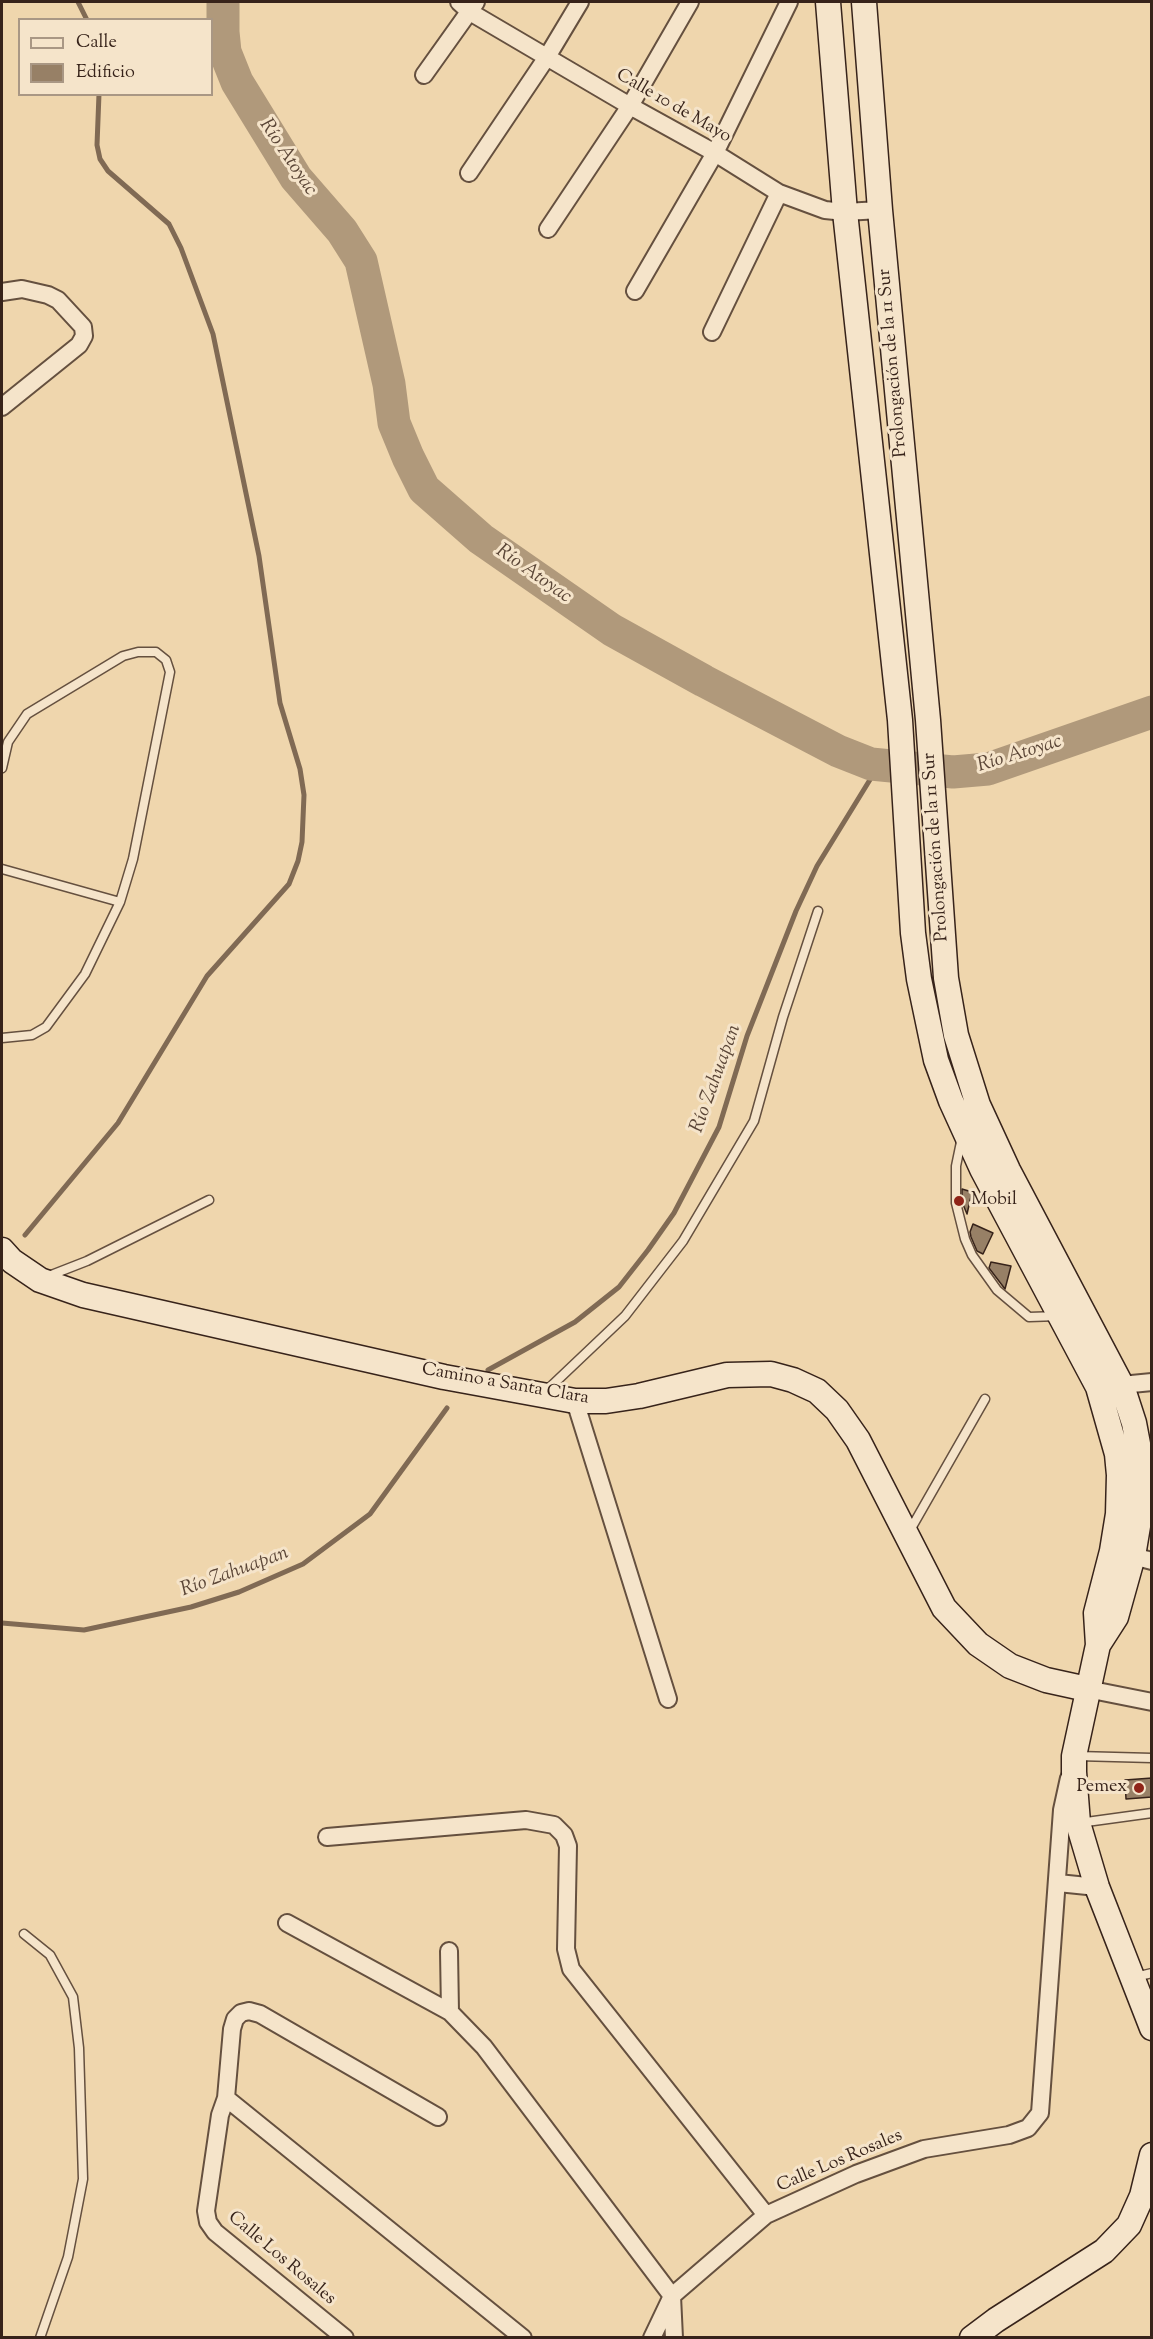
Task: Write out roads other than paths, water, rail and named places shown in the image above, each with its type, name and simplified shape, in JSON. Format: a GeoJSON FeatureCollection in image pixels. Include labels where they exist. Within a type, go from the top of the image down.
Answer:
{"type":"FeatureCollection","features":[{"type":"Feature","properties":{"kind":"main road","name":"Prolongación de la 11 Sur"},"geometry":{"type":"LineString","coordinates":[[828,2],[845,212],[900,720],[913,933],[931,1041],[951,1101],[964,1131],[1059,1316],[1134,1423],[1142,1465],[1142,1559],[1116,1617],[1098,1645]]}},
{"type":"Feature","properties":{"kind":"main road","name":"Prolongación de la 11 Sur"},"geometry":{"type":"LineString","coordinates":[[864,2],[880,210],[938,852],[946,978],[956,1035],[978,1105],[1003,1160],[1082,1310],[1110,1387],[1119,1496],[1112,1551],[1096,1613],[1098,1645],[1074,1756],[1074,1772],[1078,1823],[1096,1887],[1142,1976],[1152,2028]]}},
{"type":"Feature","properties":{"kind":"main road"},"geometry":{"type":"LineString","coordinates":[[931,1041],[956,1035]]}},
{"type":"Feature","properties":{"kind":"main road","name":"Camino a Santa Clara"},"geometry":{"type":"LineString","coordinates":[[2,1250],[12,1261],[40,1280],[83,1294],[153,1312],[444,1377],[575,1401],[606,1401],[639,1396],[727,1374],[771,1374],[793,1380],[817,1391],[837,1410],[858,1440],[945,1608],[978,1644],[1010,1666],[1046,1680],[1087,1689]]}},
{"type":"Feature","properties":{"kind":"main road"},"geometry":{"type":"LineString","coordinates":[[972,2337],[1104,2251],[1129,2225],[1142,2196],[1152,2156]]}},
{"type":"Feature","properties":{"kind":"street"},"geometry":{"type":"LineString","coordinates":[[469,173],[547,57],[580,2]]}},
{"type":"Feature","properties":{"kind":"street"},"geometry":{"type":"LineString","coordinates":[[548,229],[630,106],[690,2]]}},
{"type":"Feature","properties":{"kind":"street"},"geometry":{"type":"LineString","coordinates":[[634,291],[715,153],[789,2]]}},
{"type":"Feature","properties":{"kind":"street"},"geometry":{"type":"LineString","coordinates":[[424,75],[468,5]]}},
{"type":"Feature","properties":{"kind":"street","name":"Calle 10 de Mayo"},"geometry":{"type":"LineString","coordinates":[[468,5],[547,57],[715,153],[778,193],[825,210],[845,212],[880,210]]}},
{"type":"Feature","properties":{"kind":"street"},"geometry":{"type":"LineString","coordinates":[[711,332],[778,193]]}},
{"type":"Feature","properties":{"kind":"street"},"geometry":{"type":"LineString","coordinates":[[2,292],[22,289],[48,295],[58,300],[82,327],[84,336],[79,345],[2,407]]}},
{"type":"Feature","properties":{"kind":"street"},"geometry":{"type":"LineString","coordinates":[[1110,1387],[1152,1382]]}},
{"type":"Feature","properties":{"kind":"street"},"geometry":{"type":"LineString","coordinates":[[575,1401],[668,1699]]}},
{"type":"Feature","properties":{"kind":"street"},"geometry":{"type":"LineString","coordinates":[[1087,1689],[1152,1702]]}},
{"type":"Feature","properties":{"kind":"street","name":"Calle Los Rosales"},"geometry":{"type":"LineString","coordinates":[[652,2337],[672,2296],[766,2215],[856,2174],[924,2149],[1009,2135],[1028,2128],[1040,2113],[1062,1810],[1074,1756]]}},
{"type":"Feature","properties":{"kind":"street"},"geometry":{"type":"LineString","coordinates":[[327,1837],[526,1820],[554,1825],[564,1835],[568,1846],[566,1949],[571,1969],[766,2215]]}},
{"type":"Feature","properties":{"kind":"street"},"geometry":{"type":"LineString","coordinates":[[1058,1883],[1096,1887]]}},
{"type":"Feature","properties":{"kind":"street"},"geometry":{"type":"LineString","coordinates":[[287,1923],[450,2012],[484,2047],[672,2296],[674,2337]]}},
{"type":"Feature","properties":{"kind":"street"},"geometry":{"type":"LineString","coordinates":[[449,1950],[450,2012]]}},
{"type":"Feature","properties":{"kind":"street"},"geometry":{"type":"LineString","coordinates":[[438,2117],[260,2014],[249,2011],[241,2013],[235,2019],[232,2029],[226,2098],[523,2337]]}},
{"type":"Feature","properties":{"kind":"street","name":"Calle Los Rosales"},"geometry":{"type":"LineString","coordinates":[[226,2098],[220,2115],[206,2211],[208,2222],[215,2232],[345,2337]]}},
{"type":"Feature","properties":{"kind":"lane"},"geometry":{"type":"LineString","coordinates":[[2,768],[8,742],[27,714],[123,656],[138,652],[156,652],[166,660],[170,672],[133,859],[120,902],[86,974],[45,1027],[32,1035],[2,1038]]}},
{"type":"Feature","properties":{"kind":"lane"},"geometry":{"type":"LineString","coordinates":[[2,869],[120,902]]}},
{"type":"Feature","properties":{"kind":"lane"},"geometry":{"type":"LineString","coordinates":[[542,1395],[625,1316],[683,1240],[754,1121],[783,1017],[818,911]]}},
{"type":"Feature","properties":{"kind":"lane"},"geometry":{"type":"LineString","coordinates":[[964,1131],[957,1157],[955,1185],[959,1221],[972,1256],[997,1290],[1029,1317],[1059,1316],[1082,1310]]}},
{"type":"Feature","properties":{"kind":"lane"},"geometry":{"type":"LineString","coordinates":[[40,1280],[87,1261],[209,1200]]}},
{"type":"Feature","properties":{"kind":"lane"},"geometry":{"type":"LineString","coordinates":[[907,1535],[985,1400]]}},
{"type":"Feature","properties":{"kind":"lane"},"geometry":{"type":"LineString","coordinates":[[1074,1756],[1152,1758]]}},
{"type":"Feature","properties":{"kind":"lane"},"geometry":{"type":"LineString","coordinates":[[1078,1823],[1152,1813]]}},
{"type":"Feature","properties":{"kind":"lane"},"geometry":{"type":"LineString","coordinates":[[24,1934],[50,1955],[73,1997],[80,2048],[83,2179],[68,2258],[40,2337]]}},
{"type":"Feature","properties":{"kind":"waterway"},"geometry":{"type":"LineString","coordinates":[[78,2],[86,18]]}},
{"type":"Feature","properties":{"kind":"waterway","name":"Río Atoyac"},"geometry":{"type":"LineString","coordinates":[[223,2],[225,52],[237,82],[296,178],[342,231],[361,261],[389,384],[394,423],[408,457],[424,489],[481,539],[612,630],[838,751],[871,764],[953,772],[988,769],[1152,712]]}},
{"type":"Feature","properties":{"kind":"waterway"},"geometry":{"type":"LineString","coordinates":[[25,1235],[118,1123],[207,976],[289,884],[302,842],[304,795],[300,769],[280,703],[259,556],[213,334],[181,248],[169,224],[108,171],[100,159],[97,145],[99,96]]}},
{"type":"Feature","properties":{"kind":"waterway","name":"Río Zahuapan"},"geometry":{"type":"LineString","coordinates":[[488,1370],[575,1322],[619,1287],[674,1213],[719,1127],[747,1036],[796,911],[817,866],[879,765]]}},
{"type":"Feature","properties":{"kind":"waterway","name":"Río Zahuapan"},"geometry":{"type":"LineString","coordinates":[[2,1623],[84,1630],[191,1607],[239,1592],[303,1564],[370,1514],[447,1408]]}},
{"type":"Feature","properties":{"kind":"place","name":"Mobil"},"geometry":{"type":"Point","coordinates":[959,1201]}},
{"type":"Feature","properties":{"kind":"place","name":"Pemex"},"geometry":{"type":"Point","coordinates":[1139,1788]}}]}
